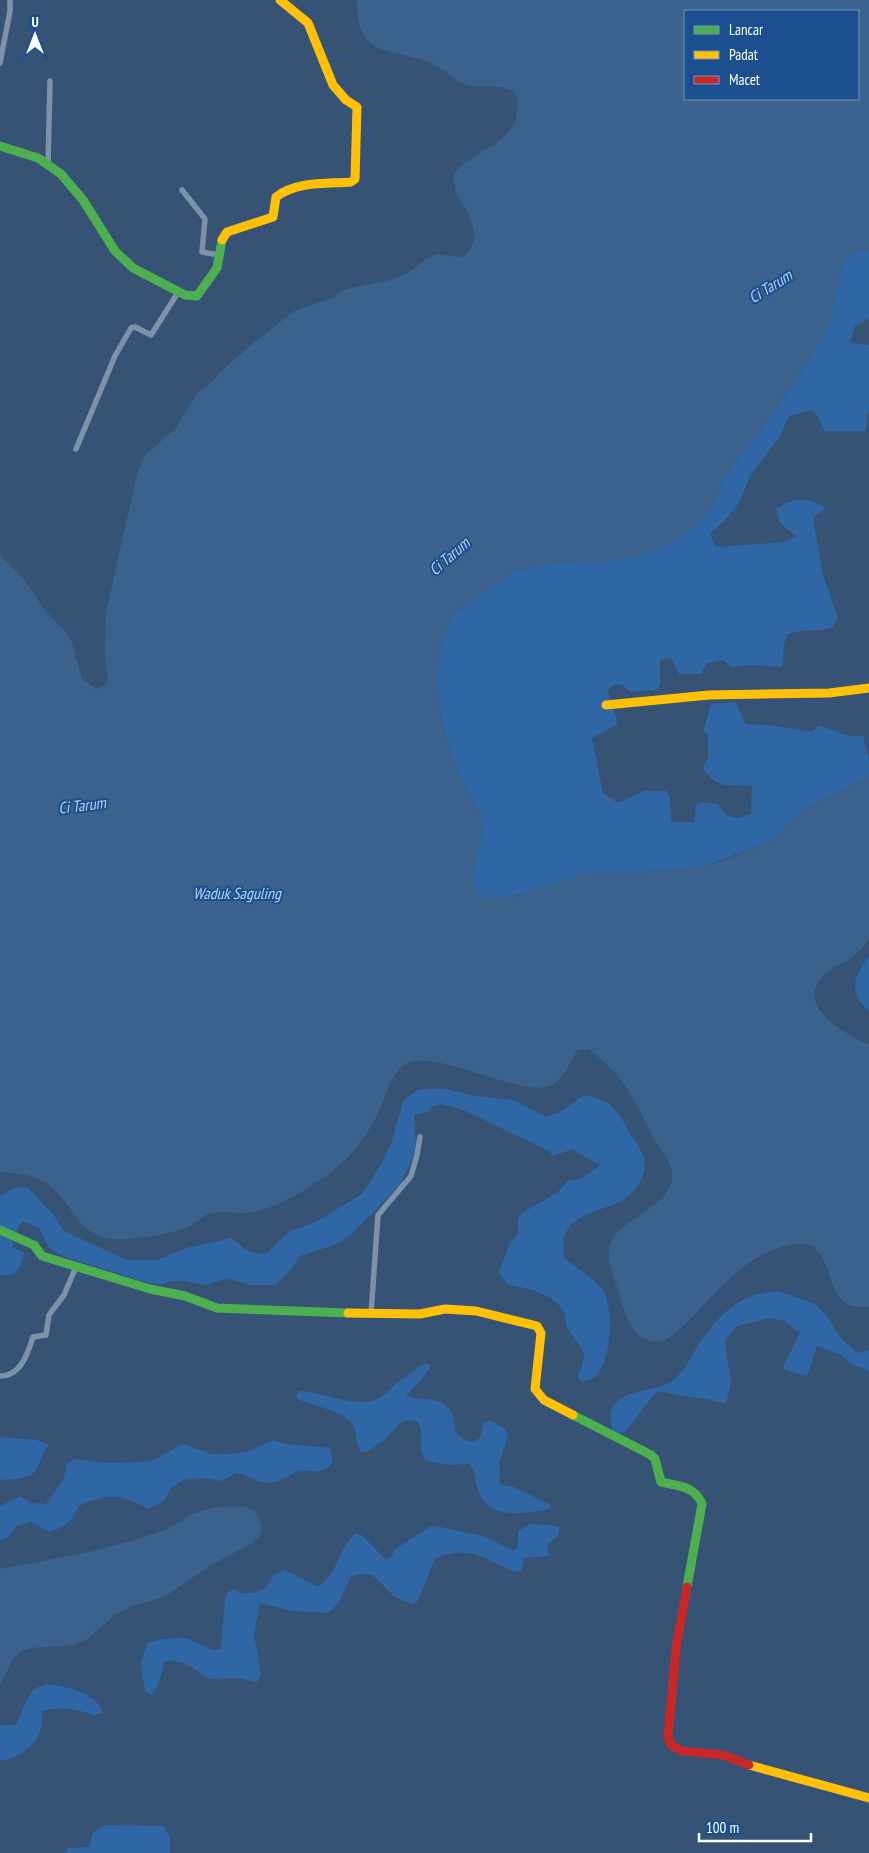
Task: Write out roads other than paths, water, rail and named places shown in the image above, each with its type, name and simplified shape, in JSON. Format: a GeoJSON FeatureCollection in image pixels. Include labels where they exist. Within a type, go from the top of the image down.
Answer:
{"type":"FeatureCollection","features":[{"type":"Feature","properties":{"kind":"street"},"geometry":{"type":"LineString","coordinates":[[0,63],[10,11],[10,0]]}},
{"type":"Feature","properties":{"kind":"street"},"geometry":{"type":"LineString","coordinates":[[0,146],[25,153],[48,164],[61,174],[79,195],[121,258],[133,268],[192,297],[200,293],[217,268],[223,236],[227,232],[273,218],[278,194],[296,188],[351,182],[355,179],[357,107],[340,94],[330,79],[308,23],[280,0]]}},
{"type":"Feature","properties":{"kind":"street"},"geometry":{"type":"LineString","coordinates":[[48,164],[50,81]]}},
{"type":"Feature","properties":{"kind":"street"},"geometry":{"type":"LineString","coordinates":[[182,190],[205,219],[202,252],[219,255]]}},
{"type":"Feature","properties":{"kind":"street"},"geometry":{"type":"LineString","coordinates":[[76,449],[115,356],[131,328],[136,327],[150,335],[179,291]]}},
{"type":"Feature","properties":{"kind":"street"},"geometry":{"type":"LineString","coordinates":[[606,705],[710,695],[829,693],[869,688]]}},
{"type":"Feature","properties":{"kind":"street"},"geometry":{"type":"LineString","coordinates":[[371,1314],[378,1215],[411,1176],[420,1137]]}},
{"type":"Feature","properties":{"kind":"street"},"geometry":{"type":"LineString","coordinates":[[0,1230],[34,1246],[42,1256],[76,1268],[185,1296],[217,1308],[371,1314],[420,1314],[445,1309],[476,1311],[537,1326],[541,1334],[534,1385],[538,1395],[544,1400],[651,1456],[655,1460],[661,1482],[698,1493],[702,1504],[676,1648],[668,1737],[671,1745],[682,1751],[723,1755],[745,1764],[869,1798]]}},
{"type":"Feature","properties":{"kind":"street"},"geometry":{"type":"LineString","coordinates":[[0,1376],[7,1375],[20,1368],[33,1337],[46,1335],[49,1316],[64,1295],[76,1268]]}},
{"type":"Feature","properties":{"kind":"water","name":"Waduk Saguling"},"geometry":{"type":"Polygon","coordinates":[[[357,0],[869,0],[869,252],[861,250],[845,258],[841,267],[838,290],[829,327],[813,355],[764,427],[744,449],[723,481],[710,511],[694,527],[677,540],[639,556],[603,562],[539,565],[516,571],[454,614],[440,646],[437,679],[441,717],[449,748],[461,778],[481,814],[483,832],[473,875],[473,886],[479,895],[487,899],[517,896],[555,882],[590,873],[648,872],[705,866],[719,862],[773,838],[800,811],[869,776],[869,938],[854,956],[822,977],[815,988],[815,999],[819,1009],[837,1027],[869,1045],[869,1307],[852,1306],[840,1298],[818,1252],[811,1246],[801,1244],[771,1251],[744,1267],[720,1288],[683,1326],[665,1340],[658,1342],[640,1336],[632,1327],[624,1311],[610,1266],[609,1249],[613,1239],[620,1230],[662,1198],[669,1188],[672,1171],[668,1160],[651,1134],[626,1087],[589,1049],[578,1050],[558,1081],[541,1088],[504,1082],[440,1063],[422,1061],[407,1063],[392,1079],[376,1118],[354,1151],[341,1164],[305,1190],[265,1209],[247,1213],[214,1213],[206,1215],[193,1225],[185,1228],[149,1237],[106,1238],[94,1233],[85,1227],[63,1199],[44,1182],[17,1173],[0,1172],[0,555],[24,579],[44,609],[64,630],[72,642],[82,679],[96,689],[103,686],[108,681],[105,654],[106,612],[138,470],[144,456],[175,429],[197,393],[210,384],[220,372],[256,341],[294,311],[329,299],[346,289],[395,279],[411,271],[428,257],[438,254],[459,257],[467,254],[473,243],[475,233],[468,213],[456,193],[453,175],[467,161],[494,144],[509,131],[516,116],[518,104],[516,96],[506,88],[473,86],[457,81],[441,68],[431,63],[379,48],[370,42],[363,33],[357,0]]]}},
{"type":"Feature","properties":{"kind":"water"},"geometry":{"type":"Polygon","coordinates":[[[246,1507],[256,1513],[261,1523],[262,1531],[260,1536],[251,1544],[211,1565],[166,1596],[133,1606],[115,1615],[86,1640],[73,1645],[31,1648],[22,1651],[13,1659],[0,1686],[0,1569],[94,1551],[168,1529],[190,1515],[212,1508],[246,1507]]]}},
{"type":"Feature","properties":{"kind":"water label","name":"Ci Tarum"},"geometry":{"type":"Point","coordinates":[770,286]}},
{"type":"Feature","properties":{"kind":"water label","name":"Ci Tarum"},"geometry":{"type":"Point","coordinates":[449,556]}},
{"type":"Feature","properties":{"kind":"water label","name":"Ci Tarum"},"geometry":{"type":"Point","coordinates":[82,805]}}]}
